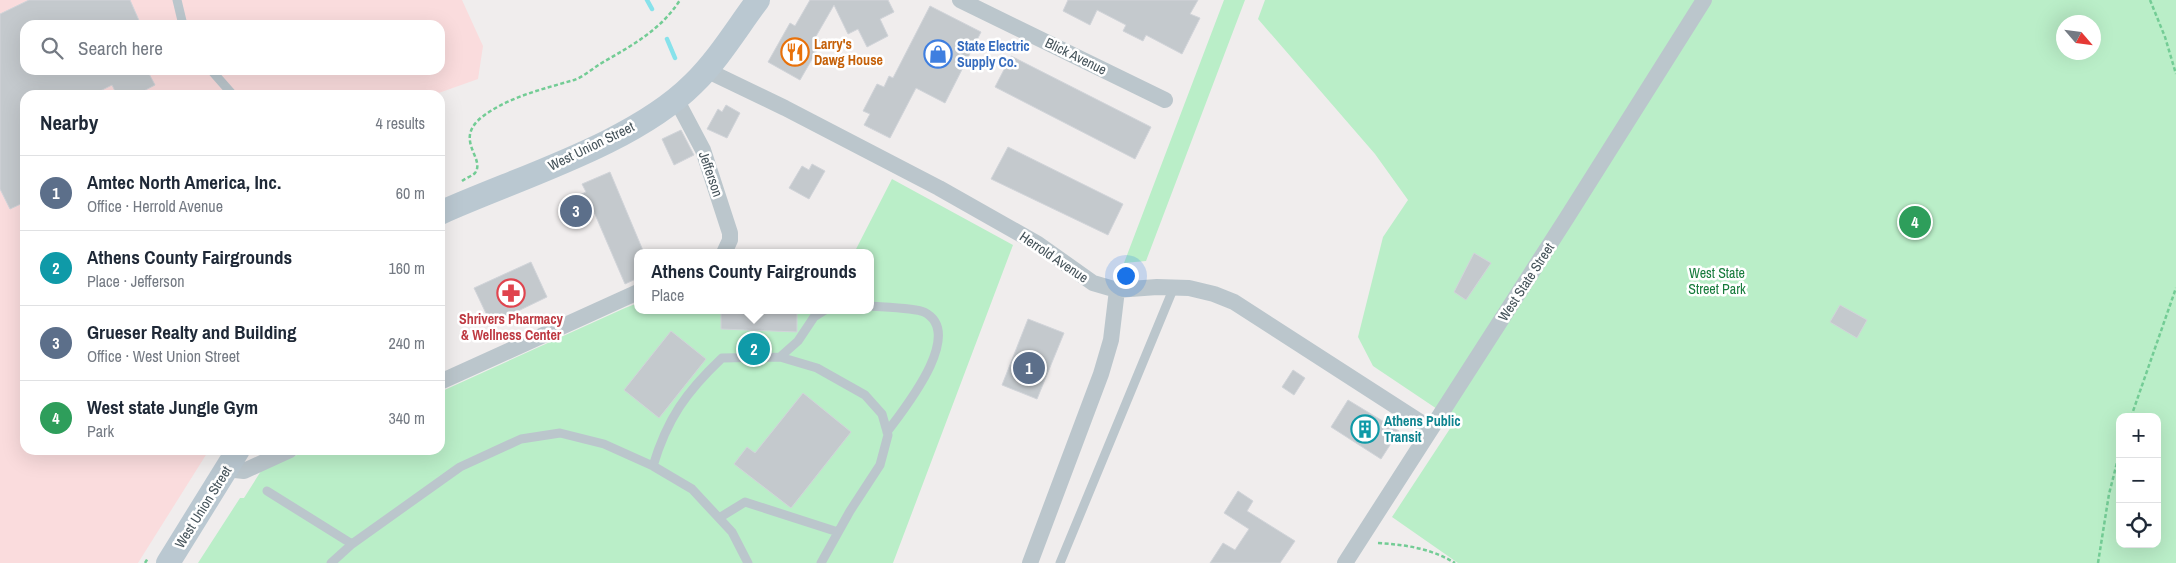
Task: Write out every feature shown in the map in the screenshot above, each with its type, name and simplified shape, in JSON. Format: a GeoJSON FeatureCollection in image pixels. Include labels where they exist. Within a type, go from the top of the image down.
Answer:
{"type":"FeatureCollection","features":[{"type":"Feature","properties":{"kind":"main road","name":"West Union Street"},"geometry":{"type":"LineString","coordinates":[[445,211],[611,140],[676,99],[706,70],[758,0]]}},
{"type":"Feature","properties":{"kind":"main road","name":"West Union Street"},"geometry":{"type":"LineString","coordinates":[[168,563],[232,460]]}},
{"type":"Feature","properties":{"kind":"street","name":"Blick Avenue"},"geometry":{"type":"LineString","coordinates":[[960,0],[1165,100]]}},
{"type":"Feature","properties":{"kind":"street","name":"West State Street"},"geometry":{"type":"LineString","coordinates":[[1345,563],[1704,0]]}},
{"type":"Feature","properties":{"kind":"street","name":"Herrold Avenue"},"geometry":{"type":"LineString","coordinates":[[706,70],[785,108],[939,188],[1038,244],[1093,283],[1117,290],[1174,287],[1202,290],[1234,302],[1431,429]]}},
{"type":"Feature","properties":{"kind":"street","name":"Jefferson"},"geometry":{"type":"LineString","coordinates":[[676,99],[703,150],[714,180],[730,233],[730,240],[726,249]]}},
{"type":"Feature","properties":{"kind":"street"},"geometry":{"type":"LineString","coordinates":[[1030,563],[1102,374],[1111,340],[1117,290]]}},
{"type":"Feature","properties":{"kind":"street"},"geometry":{"type":"LineString","coordinates":[[445,380],[634,294]]}},
{"type":"Feature","properties":{"kind":"street"},"geometry":{"type":"LineString","coordinates":[[232,460],[244,471],[279,455]]}},
{"type":"Feature","properties":{"kind":"lane"},"geometry":{"type":"LineString","coordinates":[[177,0],[182,20]]}},
{"type":"Feature","properties":{"kind":"lane"},"geometry":{"type":"LineString","coordinates":[[215,75],[229,90]]}},
{"type":"Feature","properties":{"kind":"lane"},"geometry":{"type":"LineString","coordinates":[[1060,563],[1174,287]]}},
{"type":"Feature","properties":{"kind":"lane"},"geometry":{"type":"LineString","coordinates":[[822,563],[838,532],[880,465],[887,432],[909,402],[936,356],[940,337],[935,321],[924,311],[874,306]]}},
{"type":"Feature","properties":{"kind":"lane"},"geometry":{"type":"LineString","coordinates":[[780,357],[798,342],[814,317],[819,314]]}},
{"type":"Feature","properties":{"kind":"lane"},"geometry":{"type":"LineString","coordinates":[[653,466],[662,435],[671,419],[698,381],[722,358],[780,357],[817,368],[865,395],[882,414],[887,432]]}},
{"type":"Feature","properties":{"kind":"lane"},"geometry":{"type":"LineString","coordinates":[[331,563],[352,544],[460,467],[521,439],[560,433],[604,444],[653,466],[692,489],[732,532],[748,563]]}},
{"type":"Feature","properties":{"kind":"lane"},"geometry":{"type":"LineString","coordinates":[[267,491],[352,544]]}},
{"type":"Feature","properties":{"kind":"lane"},"geometry":{"type":"LineString","coordinates":[[720,518],[745,502],[838,532]]}},
{"type":"Feature","properties":{"kind":"path"},"geometry":{"type":"LineString","coordinates":[[469,177],[477,168],[469,132],[479,120],[501,106],[553,84],[576,79],[652,32],[671,14],[680,0]]}},
{"type":"Feature","properties":{"kind":"path"},"geometry":{"type":"LineString","coordinates":[[2150,0],[2165,37],[2176,74]]}},
{"type":"Feature","properties":{"kind":"path"},"geometry":{"type":"LineString","coordinates":[[2132,413],[2176,288]]}},
{"type":"Feature","properties":{"kind":"path"},"geometry":{"type":"LineString","coordinates":[[2098,563],[2109,494],[2118,458]]}},
{"type":"Feature","properties":{"kind":"path"},"geometry":{"type":"LineString","coordinates":[[1361,538],[1369,543],[1414,546],[1435,552],[1455,563]]}},
{"type":"Feature","properties":{"kind":"shaded area"},"geometry":{"type":"Polygon","coordinates":[[[0,0],[462,0],[483,46],[478,79],[445,91],[20,90],[20,455],[206,455],[138,563],[0,563],[0,0]]]}},
{"type":"Feature","properties":{"kind":"green space"},"geometry":{"type":"Polygon","coordinates":[[[1224,0],[1245,0],[1146,261],[1124,263],[1224,0]]]}},
{"type":"Feature","properties":{"kind":"green space","name":"West State Street Park"},"geometry":{"type":"Polygon","coordinates":[[[1265,0],[2176,0],[2176,563],[1458,563],[1392,517],[1455,421],[1373,366],[1358,337],[1383,237],[1408,200],[1375,154],[1258,19],[1265,0]]]}},
{"type":"Feature","properties":{"kind":"green space"},"geometry":{"type":"Polygon","coordinates":[[[892,179],[1013,245],[893,563],[198,563],[240,498],[244,498],[261,471],[297,455],[445,455],[445,390],[634,305],[634,314],[874,314],[874,249],[856,249],[892,179]]]}},
{"type":"Feature","properties":{"kind":"building"},"geometry":{"type":"Polygon","coordinates":[[[29,0],[130,0],[139,20],[20,20],[20,75],[150,75],[155,85],[146,90],[114,90],[112,85],[102,90],[20,90],[20,204],[10,209],[0,189],[0,14],[29,0]]]}},
{"type":"Feature","properties":{"kind":"building"},"geometry":{"type":"Polygon","coordinates":[[[810,0],[888,0],[894,12],[880,19],[888,36],[867,47],[858,29],[848,34],[834,5],[815,38],[822,42],[800,80],[768,62],[790,23],[795,26],[810,0]]]}},
{"type":"Feature","properties":{"kind":"building"},"geometry":{"type":"Polygon","coordinates":[[[1068,0],[1198,0],[1190,14],[1200,18],[1182,54],[1146,35],[1143,41],[1123,31],[1126,25],[1097,10],[1090,25],[1063,11],[1068,0]]]}},
{"type":"Feature","properties":{"kind":"building","name":"State Electric Supply Co."},"geometry":{"type":"Polygon","coordinates":[[[930,6],[981,32],[945,103],[916,88],[890,138],[864,125],[870,114],[863,111],[877,84],[884,87],[889,76],[893,78],[930,6]]]}},
{"type":"Feature","properties":{"kind":"building"},"geometry":{"type":"Polygon","coordinates":[[[1011,56],[1151,127],[1135,159],[995,87],[1011,56]]]}},
{"type":"Feature","properties":{"kind":"building"},"geometry":{"type":"Polygon","coordinates":[[[726,105],[740,113],[727,138],[707,129],[718,109],[722,112],[726,105]]]}},
{"type":"Feature","properties":{"kind":"building"},"geometry":{"type":"Polygon","coordinates":[[[681,130],[694,155],[674,165],[662,139],[681,130]]]}},
{"type":"Feature","properties":{"kind":"building"},"geometry":{"type":"Polygon","coordinates":[[[1008,147],[1123,204],[1108,235],[991,179],[1008,147]]]}},
{"type":"Feature","properties":{"kind":"building"},"geometry":{"type":"Polygon","coordinates":[[[812,164],[825,171],[809,199],[789,188],[802,166],[809,170],[812,164]]]}},
{"type":"Feature","properties":{"kind":"building"},"geometry":{"type":"Polygon","coordinates":[[[610,172],[642,249],[634,249],[634,280],[625,284],[594,212],[570,223],[563,209],[569,206],[566,201],[586,192],[582,184],[610,172]]]}},
{"type":"Feature","properties":{"kind":"building"},"geometry":{"type":"Polygon","coordinates":[[[1474,253],[1491,263],[1466,300],[1454,292],[1474,253]]]}},
{"type":"Feature","properties":{"kind":"building","name":"Shrivers Pharmacy & Wellness Center"},"geometry":{"type":"Polygon","coordinates":[[[531,262],[547,297],[491,324],[474,288],[531,262]]]}},
{"type":"Feature","properties":{"kind":"building"},"geometry":{"type":"Polygon","coordinates":[[[1840,305],[1867,320],[1857,338],[1830,322],[1840,305]]]}},
{"type":"Feature","properties":{"kind":"building"},"geometry":{"type":"Polygon","coordinates":[[[721,314],[797,314],[797,332],[721,329],[721,314]]]}},
{"type":"Feature","properties":{"kind":"building"},"geometry":{"type":"Polygon","coordinates":[[[1028,319],[1064,333],[1037,399],[1002,385],[1028,319]]]}},
{"type":"Feature","properties":{"kind":"building"},"geometry":{"type":"Polygon","coordinates":[[[671,331],[706,359],[659,418],[624,390],[671,331]]]}},
{"type":"Feature","properties":{"kind":"building"},"geometry":{"type":"Polygon","coordinates":[[[1293,370],[1305,378],[1294,395],[1282,387],[1293,370]]]}},
{"type":"Feature","properties":{"kind":"building"},"geometry":{"type":"Polygon","coordinates":[[[803,393],[851,432],[791,508],[734,464],[747,447],[755,453],[803,393]]]}},
{"type":"Feature","properties":{"kind":"building","name":"Athens Public Transit"},"geometry":{"type":"Polygon","coordinates":[[[1348,400],[1399,431],[1381,459],[1331,427],[1348,400]]]}},
{"type":"Feature","properties":{"kind":"building"},"geometry":{"type":"Polygon","coordinates":[[[1238,491],[1253,501],[1247,511],[1295,541],[1280,563],[1210,563],[1223,543],[1235,550],[1249,529],[1224,513],[1238,491]]]}},
{"type":"Feature","properties":{"kind":"waterway"},"geometry":{"type":"LineString","coordinates":[[647,0],[652,9]]}},
{"type":"Feature","properties":{"kind":"waterway"},"geometry":{"type":"LineString","coordinates":[[667,39],[675,58]]}},
{"type":"Feature","properties":{"kind":"place","name":"Larry's Dawg House"},"geometry":{"type":"Point","coordinates":[795,52]}},
{"type":"Feature","properties":{"kind":"place","name":"State Electric Supply Co."},"geometry":{"type":"Point","coordinates":[938,54]}},
{"type":"Feature","properties":{"kind":"place","name":"Grueser Realty and Building"},"geometry":{"type":"Point","coordinates":[576,211]}},
{"type":"Feature","properties":{"kind":"place","name":"West state Jungle Gym"},"geometry":{"type":"Point","coordinates":[1915,222]}},
{"type":"Feature","properties":{"kind":"place","name":"Shrivers Pharmacy & Wellness Center"},"geometry":{"type":"Point","coordinates":[511,293]}},
{"type":"Feature","properties":{"kind":"place","name":"Athens County Fairgrounds"},"geometry":{"type":"Point","coordinates":[754,349]}},
{"type":"Feature","properties":{"kind":"place","name":"Amtec North America, Inc."},"geometry":{"type":"Point","coordinates":[1029,368]}},
{"type":"Feature","properties":{"kind":"place","name":"Athens Public Transit"},"geometry":{"type":"Point","coordinates":[1365,429]}}]}
